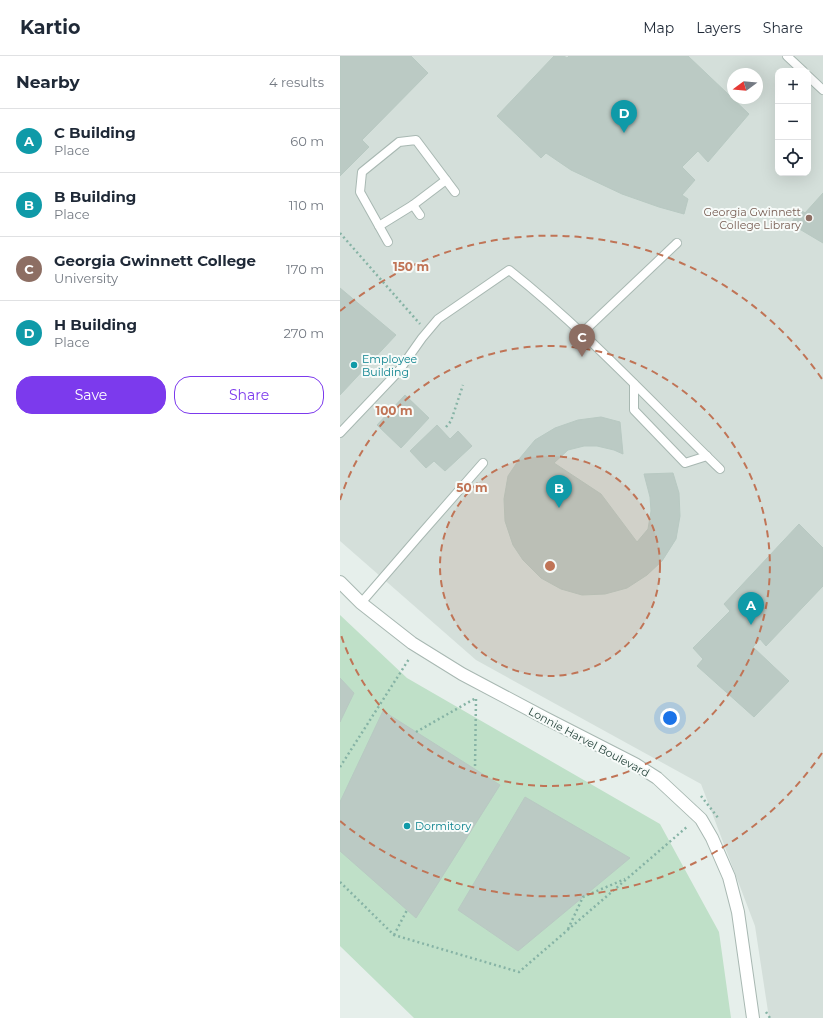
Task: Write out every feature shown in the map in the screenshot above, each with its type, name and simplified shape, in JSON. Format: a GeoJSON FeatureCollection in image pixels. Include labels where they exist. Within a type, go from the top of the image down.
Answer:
{"type":"FeatureCollection","features":[{"type":"Feature","properties":{"kind":"street","name":"Lonnie Harvel Boulevard"},"geometry":{"type":"LineString","coordinates":[[340,582],[361,603],[412,643],[462,674],[634,764],[657,778],[700,819],[712,838],[729,877],[738,912],[752,1018]]}},
{"type":"Feature","properties":{"kind":"lane"},"geometry":{"type":"LineString","coordinates":[[788,56],[800,68]]}},
{"type":"Feature","properties":{"kind":"lane"},"geometry":{"type":"LineString","coordinates":[[811,79],[823,90]]}},
{"type":"Feature","properties":{"kind":"lane"},"geometry":{"type":"LineString","coordinates":[[388,242],[360,192],[362,172],[399,142],[416,140],[455,192]]}},
{"type":"Feature","properties":{"kind":"lane"},"geometry":{"type":"LineString","coordinates":[[379,226],[414,205],[446,180]]}},
{"type":"Feature","properties":{"kind":"lane"},"geometry":{"type":"LineString","coordinates":[[414,205],[420,215]]}},
{"type":"Feature","properties":{"kind":"lane"},"geometry":{"type":"LineString","coordinates":[[582,333],[677,243]]}},
{"type":"Feature","properties":{"kind":"lane"},"geometry":{"type":"LineString","coordinates":[[340,433],[398,372],[438,319],[509,270],[582,333],[720,469]]}},
{"type":"Feature","properties":{"kind":"lane"},"geometry":{"type":"LineString","coordinates":[[634,384],[634,410],[685,463],[707,456]]}},
{"type":"Feature","properties":{"kind":"lane"},"geometry":{"type":"LineString","coordinates":[[361,603],[483,463]]}},
{"type":"Feature","properties":{"kind":"path"},"geometry":{"type":"LineString","coordinates":[[340,233],[427,332]]}},
{"type":"Feature","properties":{"kind":"path"},"geometry":{"type":"LineString","coordinates":[[446,428],[451,422],[463,385]]}},
{"type":"Feature","properties":{"kind":"path"},"geometry":{"type":"LineString","coordinates":[[340,767],[409,659]]}},
{"type":"Feature","properties":{"kind":"path"},"geometry":{"type":"LineString","coordinates":[[416,732],[476,698],[475,769]]}},
{"type":"Feature","properties":{"kind":"path"},"geometry":{"type":"LineString","coordinates":[[701,796],[719,819]]}},
{"type":"Feature","properties":{"kind":"path"},"geometry":{"type":"LineString","coordinates":[[340,882],[394,935],[519,972],[688,826]]}},
{"type":"Feature","properties":{"kind":"path"},"geometry":{"type":"LineString","coordinates":[[568,930],[584,897],[628,878]]}},
{"type":"Feature","properties":{"kind":"path"},"geometry":{"type":"LineString","coordinates":[[394,935],[407,910]]}},
{"type":"Feature","properties":{"kind":"path"},"geometry":{"type":"LineString","coordinates":[[765,1011],[770,1018]]}},
{"type":"Feature","properties":{"kind":"shaded area"},"geometry":{"type":"Polygon","coordinates":[[[340,56],[823,56],[823,1018],[769,1018],[755,926],[701,784],[476,660],[340,541],[340,56]]]}},
{"type":"Feature","properties":{"kind":"green space"},"geometry":{"type":"Polygon","coordinates":[[[340,615],[407,678],[660,824],[719,932],[731,1018],[414,1018],[340,946],[340,615]]]}},
{"type":"Feature","properties":{"kind":"building"},"geometry":{"type":"Polygon","coordinates":[[[340,56],[411,56],[428,73],[362,140],[369,147],[340,176],[340,56]]]}},
{"type":"Feature","properties":{"kind":"building"},"geometry":{"type":"Polygon","coordinates":[[[554,56],[564,56],[567,58],[569,56],[688,56],[727,93],[727,104],[738,104],[749,114],[708,162],[698,151],[682,167],[695,180],[682,195],[688,199],[684,214],[622,194],[571,170],[546,153],[541,158],[497,116],[554,56]]]}},
{"type":"Feature","properties":{"kind":"building","name":"Georgia Gwinnett College Library"},"geometry":{"type":"Polygon","coordinates":[[[823,193],[823,243],[791,224],[799,209],[805,213],[823,193]]]}},
{"type":"Feature","properties":{"kind":"building","name":"Employee Building"},"geometry":{"type":"Polygon","coordinates":[[[340,288],[396,335],[340,395],[340,288]]]}},
{"type":"Feature","properties":{"kind":"building"},"geometry":{"type":"Polygon","coordinates":[[[405,395],[429,418],[401,448],[377,425],[405,395]]]}},
{"type":"Feature","properties":{"kind":"building"},"geometry":{"type":"Polygon","coordinates":[[[601,417],[620,422],[623,454],[597,446],[584,446],[568,450],[554,463],[601,494],[637,542],[648,529],[651,511],[650,497],[644,474],[673,473],[679,493],[680,516],[676,539],[662,561],[647,575],[627,588],[605,594],[582,595],[561,589],[541,578],[523,560],[513,545],[505,521],[504,499],[508,476],[520,458],[535,440],[555,428],[578,420],[601,417]]]}},
{"type":"Feature","properties":{"kind":"building"},"geometry":{"type":"Polygon","coordinates":[[[437,425],[450,439],[458,431],[472,446],[445,471],[434,461],[426,468],[410,451],[437,425]]]}},
{"type":"Feature","properties":{"kind":"building"},"geometry":{"type":"Polygon","coordinates":[[[799,524],[823,548],[823,586],[766,646],[760,639],[753,647],[789,681],[754,717],[697,666],[703,659],[693,648],[730,611],[724,604],[799,524]]]}},
{"type":"Feature","properties":{"kind":"building"},"geometry":{"type":"Polygon","coordinates":[[[340,678],[354,693],[340,722],[340,678]]]}},
{"type":"Feature","properties":{"kind":"building","name":"Dormitory"},"geometry":{"type":"Polygon","coordinates":[[[383,711],[500,785],[416,918],[340,851],[340,802],[383,711]]]}},
{"type":"Feature","properties":{"kind":"building","name":"Dormitory"},"geometry":{"type":"Polygon","coordinates":[[[525,797],[630,858],[518,951],[458,910],[525,797]]]}},
{"type":"Feature","properties":{"kind":"place","name":"H Building"},"geometry":{"type":"Point","coordinates":[624,133]}},
{"type":"Feature","properties":{"kind":"place","name":"Georgia Gwinnett College Library"},"geometry":{"type":"Point","coordinates":[809,218]}},
{"type":"Feature","properties":{"kind":"place","name":"Georgia Gwinnett College"},"geometry":{"type":"Point","coordinates":[582,357]}},
{"type":"Feature","properties":{"kind":"place","name":"Employee Building"},"geometry":{"type":"Point","coordinates":[354,365]}},
{"type":"Feature","properties":{"kind":"place","name":"B Building"},"geometry":{"type":"Point","coordinates":[559,508]}},
{"type":"Feature","properties":{"kind":"place","name":"C Building"},"geometry":{"type":"Point","coordinates":[751,625]}},
{"type":"Feature","properties":{"kind":"place","name":"Dormitory"},"geometry":{"type":"Point","coordinates":[407,826]}}]}
